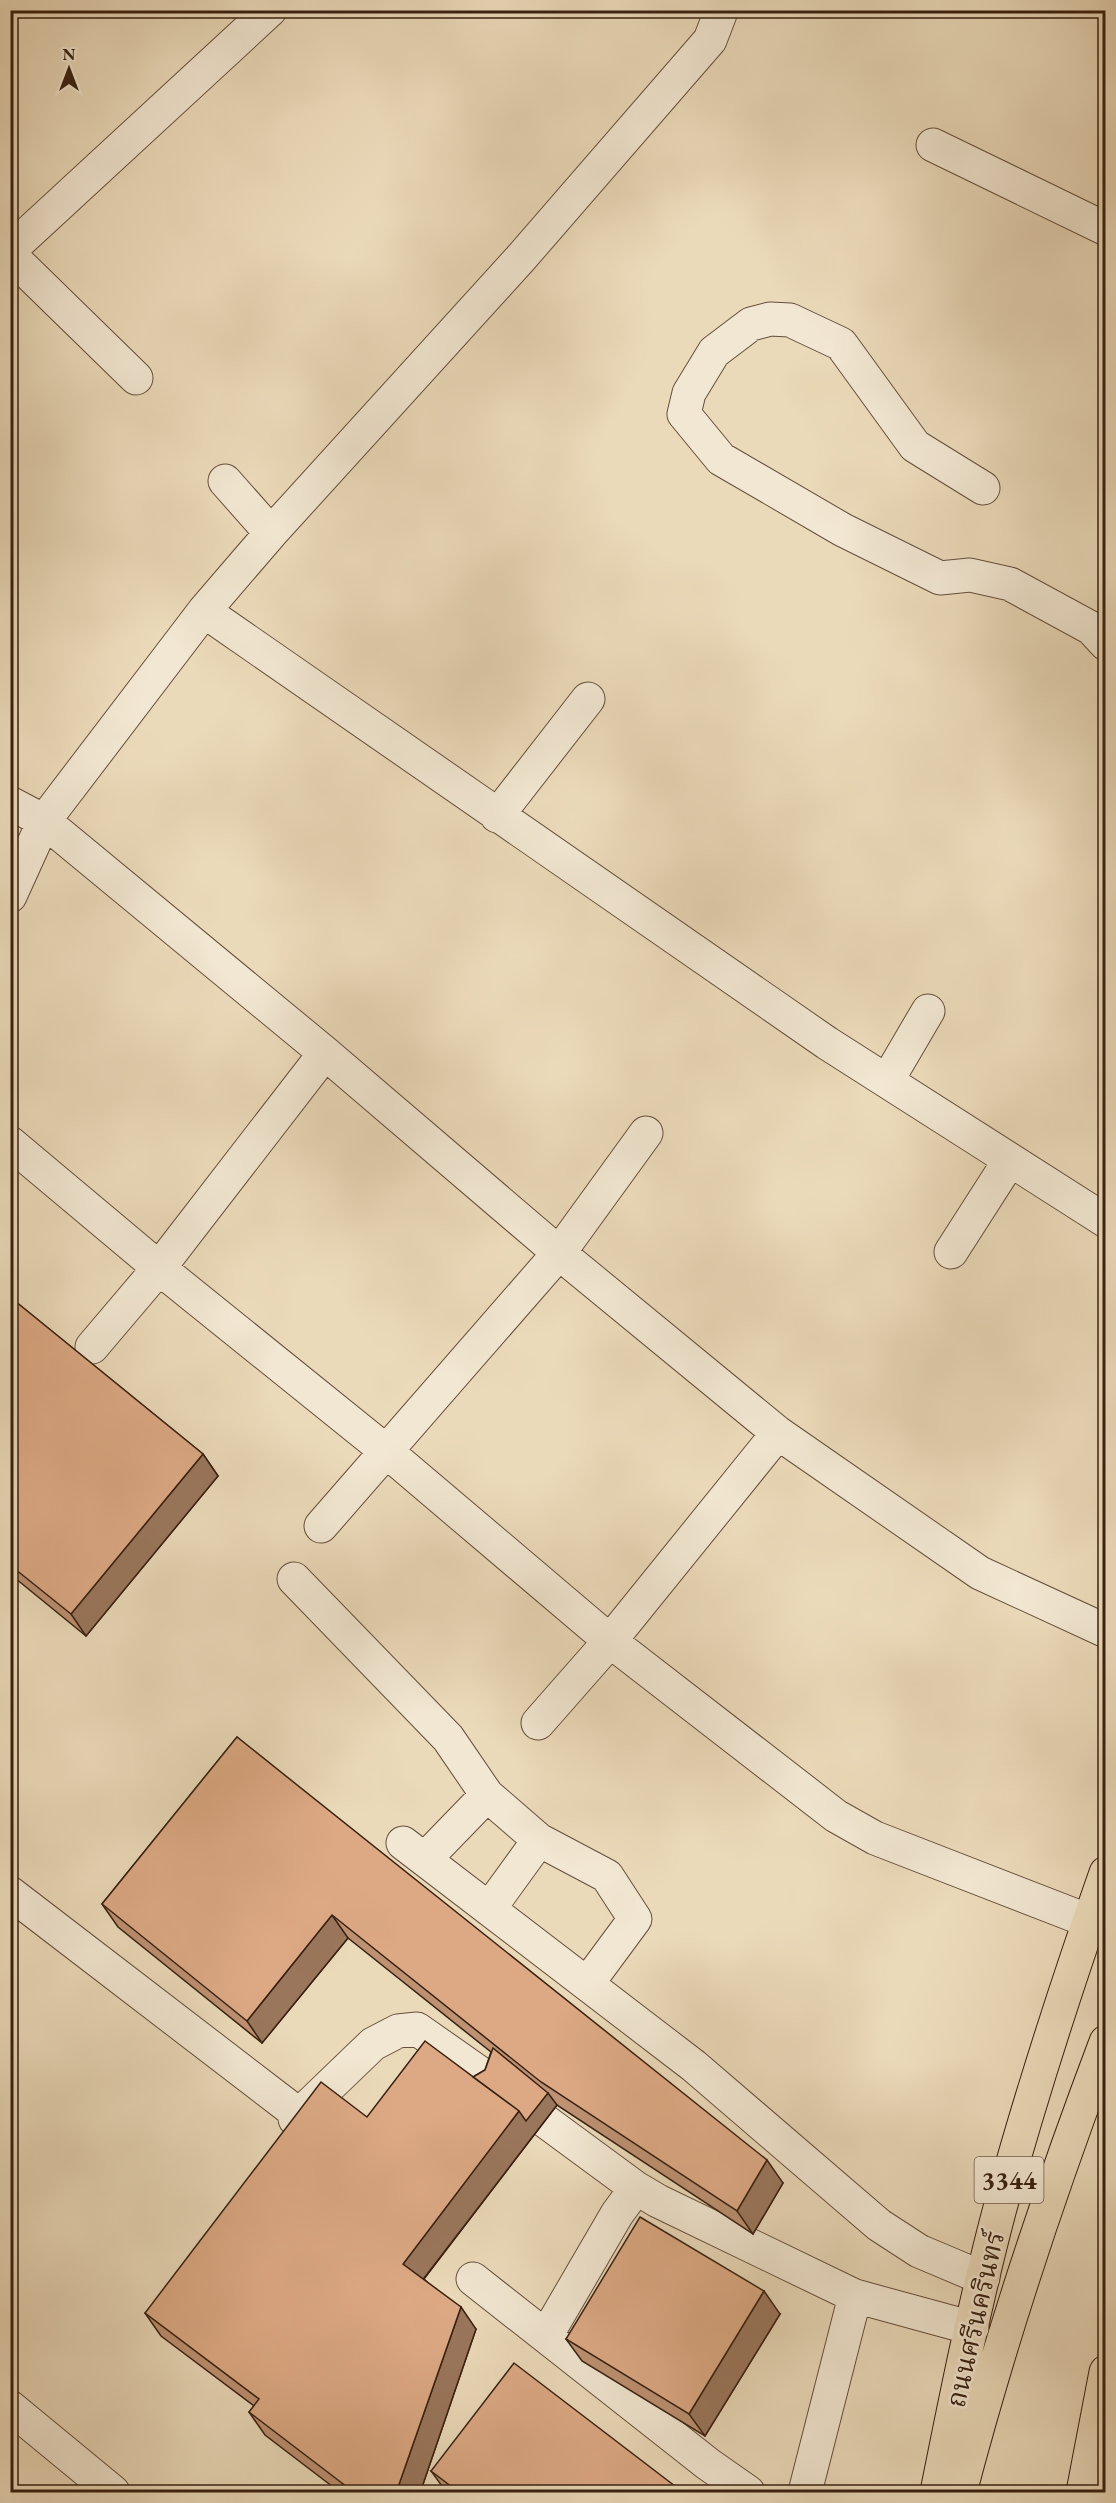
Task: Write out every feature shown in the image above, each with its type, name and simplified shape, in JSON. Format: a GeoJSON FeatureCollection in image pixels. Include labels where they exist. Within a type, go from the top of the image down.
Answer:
{"type":"FeatureCollection","features":[{"type":"Feature","properties":{"kind":"main road","name":"ถนนศรีนครินทร์"},"geometry":{"type":"LineString","coordinates":[[937,2493],[1000,2208],[1106,1873]]}},
{"type":"Feature","properties":{"kind":"main road","name":"ถนนศรีนครินทร์"},"geometry":{"type":"LineString","coordinates":[[960,2493],[983,2406],[1031,2253],[1106,2042]]}},
{"type":"Feature","properties":{"kind":"main road"},"geometry":{"type":"LineString","coordinates":[[1083,2493],[1106,2372]]}},
{"type":"Feature","properties":{"kind":"street"},"geometry":{"type":"LineString","coordinates":[[136,378],[10,253],[270,10]]}},
{"type":"Feature","properties":{"kind":"street"},"geometry":{"type":"LineString","coordinates":[[10,896],[44,821],[204,611],[271,532],[520,259],[710,40],[720,14],[719,10]]}},
{"type":"Feature","properties":{"kind":"street"},"geometry":{"type":"LineString","coordinates":[[933,145],[1106,229]]}},
{"type":"Feature","properties":{"kind":"street"},"geometry":{"type":"LineString","coordinates":[[983,488],[915,446],[841,344],[790,320],[770,319],[751,324],[714,352],[689,393],[684,414],[721,459],[843,530],[940,578],[970,575],[1010,584],[1092,628],[1104,638]]}},
{"type":"Feature","properties":{"kind":"street"},"geometry":{"type":"LineString","coordinates":[[225,481],[271,532]]}},
{"type":"Feature","properties":{"kind":"street"},"geometry":{"type":"LineString","coordinates":[[204,611],[497,816],[887,1081],[1106,1221]]}},
{"type":"Feature","properties":{"kind":"street"},"geometry":{"type":"LineString","coordinates":[[497,816],[588,699]]}},
{"type":"Feature","properties":{"kind":"street"},"geometry":{"type":"LineString","coordinates":[[10,803],[44,821],[326,1053],[559,1252],[778,1432],[980,1573],[1106,1631]]}},
{"type":"Feature","properties":{"kind":"street"},"geometry":{"type":"LineString","coordinates":[[887,1081],[928,1011]]}},
{"type":"Feature","properties":{"kind":"street"},"geometry":{"type":"LineString","coordinates":[[92,1347],[159,1268],[326,1053]]}},
{"type":"Feature","properties":{"kind":"street"},"geometry":{"type":"LineString","coordinates":[[321,1526],[559,1252],[646,1132]]}},
{"type":"Feature","properties":{"kind":"street"},"geometry":{"type":"LineString","coordinates":[[10,1143],[159,1268],[386,1451],[610,1641],[836,1816],[875,1838],[1089,1921]]}},
{"type":"Feature","properties":{"kind":"street"},"geometry":{"type":"LineString","coordinates":[[951,1252],[1010,1160]]}},
{"type":"Feature","properties":{"kind":"street"},"geometry":{"type":"LineString","coordinates":[[538,1723],[610,1641],[778,1432]]}},
{"type":"Feature","properties":{"kind":"street"},"geometry":{"type":"LineString","coordinates":[[294,1579],[448,1738],[488,1795],[539,1840],[607,1876],[635,1919],[587,1984]]}},
{"type":"Feature","properties":{"kind":"street"},"geometry":{"type":"LineString","coordinates":[[488,1795],[414,1851],[694,2066],[879,2225],[919,2251],[983,2278]]}},
{"type":"Feature","properties":{"kind":"street"},"geometry":{"type":"LineString","coordinates":[[489,1909],[539,1840]]}},
{"type":"Feature","properties":{"kind":"street"},"geometry":{"type":"LineString","coordinates":[[10,1893],[298,2114]]}},
{"type":"Feature","properties":{"kind":"street"},"geometry":{"type":"LineString","coordinates":[[278,2141],[298,2114],[373,2044],[398,2031],[417,2029],[494,2083]]}},
{"type":"Feature","properties":{"kind":"street"},"geometry":{"type":"LineString","coordinates":[[545,2121],[636,2188],[658,2201],[855,2296],[972,2328]]}},
{"type":"Feature","properties":{"kind":"street"},"geometry":{"type":"LineString","coordinates":[[546,2336],[617,2214],[636,2188]]}},
{"type":"Feature","properties":{"kind":"street"},"geometry":{"type":"LineString","coordinates":[[473,2279],[748,2493]]}},
{"type":"Feature","properties":{"kind":"street"},"geometry":{"type":"LineString","coordinates":[[805,2493],[855,2296]]}},
{"type":"Feature","properties":{"kind":"street"},"geometry":{"type":"LineString","coordinates":[[10,2407],[112,2493]]}},
{"type":"Feature","properties":{"kind":"building"},"geometry":{"type":"Polygon","coordinates":[[[10,1297],[203,1454],[71,1614],[10,1565],[10,1297]]]}},
{"type":"Feature","properties":{"kind":"building"},"geometry":{"type":"Polygon","coordinates":[[[237,1737],[767,2160],[737,2211],[541,2082],[332,1915],[247,2021],[102,1904],[237,1737]]]}},
{"type":"Feature","properties":{"kind":"building"},"geometry":{"type":"Polygon","coordinates":[[[425,2041],[519,2111],[403,2264],[461,2307],[396,2493],[355,2493],[249,2412],[259,2399],[145,2313],[321,2082],[367,2117],[425,2041]]]}},
{"type":"Feature","properties":{"kind":"building"},"geometry":{"type":"Polygon","coordinates":[[[493,2048],[548,2093],[526,2121],[519,2111],[473,2077],[485,2070],[493,2048]]]}},
{"type":"Feature","properties":{"kind":"building"},"geometry":{"type":"Polygon","coordinates":[[[640,2217],[764,2291],[689,2414],[566,2339],[640,2217]]]}},
{"type":"Feature","properties":{"kind":"building"},"geometry":{"type":"Polygon","coordinates":[[[514,2363],[684,2493],[460,2493],[431,2471],[514,2363]]]}}]}
